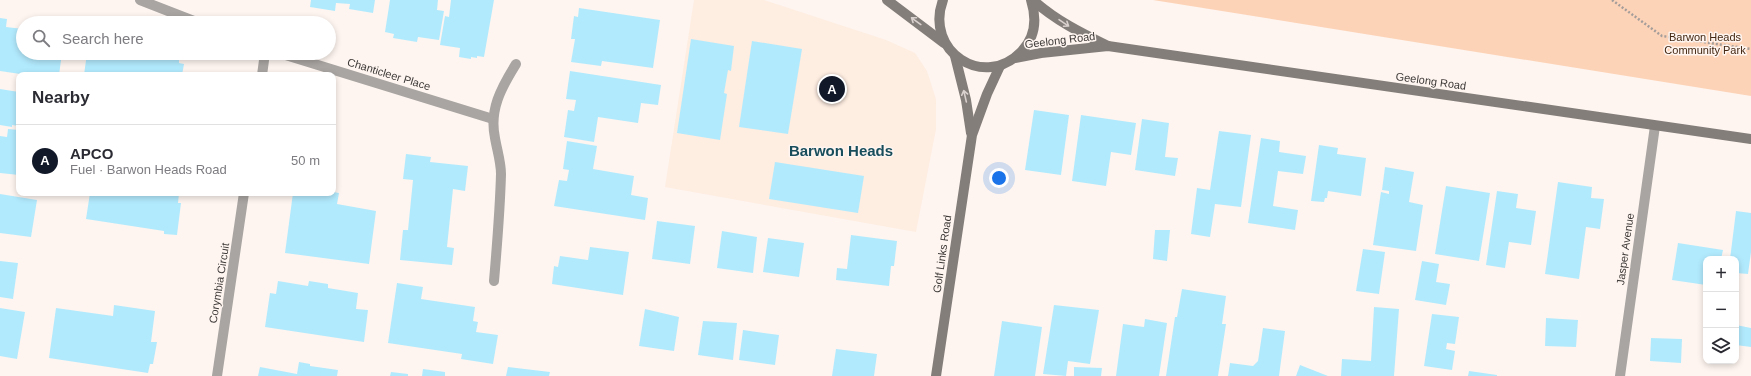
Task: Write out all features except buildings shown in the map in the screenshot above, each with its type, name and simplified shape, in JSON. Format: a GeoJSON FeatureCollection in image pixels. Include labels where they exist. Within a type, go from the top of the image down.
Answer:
{"type":"FeatureCollection","features":[{"type":"Feature","properties":{"kind":"street"},"geometry":{"type":"LineString","coordinates":[[140,0],[181,16]]}},
{"type":"Feature","properties":{"kind":"street"},"geometry":{"type":"LineString","coordinates":[[887,0],[944,42],[955,56],[967,63],[983,67],[1000,66],[1015,58],[1028,45],[1034,30],[1035,13],[1032,0]]}},
{"type":"Feature","properties":{"kind":"street"},"geometry":{"type":"LineString","coordinates":[[943,0],[939,10],[939,27],[944,42]]}},
{"type":"Feature","properties":{"kind":"street","name":"Geelong Road"},"geometry":{"type":"LineString","coordinates":[[1032,0],[1070,28],[1108,46]]}},
{"type":"Feature","properties":{"kind":"street","name":"Geelong Road"},"geometry":{"type":"LineString","coordinates":[[1015,58],[1041,53],[1108,46],[1751,140]]}},
{"type":"Feature","properties":{"kind":"street","name":"Golf Links Road"},"geometry":{"type":"LineString","coordinates":[[955,56],[966,100],[972,135]]}},
{"type":"Feature","properties":{"kind":"street"},"geometry":{"type":"LineString","coordinates":[[262,72],[264,60]]}},
{"type":"Feature","properties":{"kind":"street","name":"Chanticleer Place"},"geometry":{"type":"LineString","coordinates":[[302,60],[493,118]]}},
{"type":"Feature","properties":{"kind":"street"},"geometry":{"type":"LineString","coordinates":[[494,281],[501,193],[501,167],[494,136],[493,118],[498,95],[516,64]]}},
{"type":"Feature","properties":{"kind":"street","name":"Golf Links Road"},"geometry":{"type":"LineString","coordinates":[[936,376],[972,135],[987,94],[1000,66]]}},
{"type":"Feature","properties":{"kind":"street","name":"Jasper Avenue"},"geometry":{"type":"LineString","coordinates":[[1620,376],[1655,126]]}},
{"type":"Feature","properties":{"kind":"street","name":"Corymbia Circuit"},"geometry":{"type":"LineString","coordinates":[[217,376],[244,196]]}},
{"type":"Feature","properties":{"kind":"path"},"geometry":{"type":"LineString","coordinates":[[1612,0],[1662,36],[1751,49]]}},
{"type":"Feature","properties":{"kind":"shaded area"},"geometry":{"type":"Polygon","coordinates":[[[694,0],[764,0],[886,40],[915,53],[927,71],[936,99],[936,129],[916,232],[665,187],[694,0]]]}},
{"type":"Feature","properties":{"kind":"green space","name":"Barwon Heads Community Park"},"geometry":{"type":"Polygon","coordinates":[[[1153,0],[1751,0],[1751,96],[1153,0]]]}},
{"type":"Feature","properties":{"kind":"place","name":"APCO"},"geometry":{"type":"Point","coordinates":[832,89]}},
{"type":"Feature","properties":{"kind":"district","name":"Barwon Heads"},"geometry":{"type":"Point","coordinates":[841,150]}}]}
